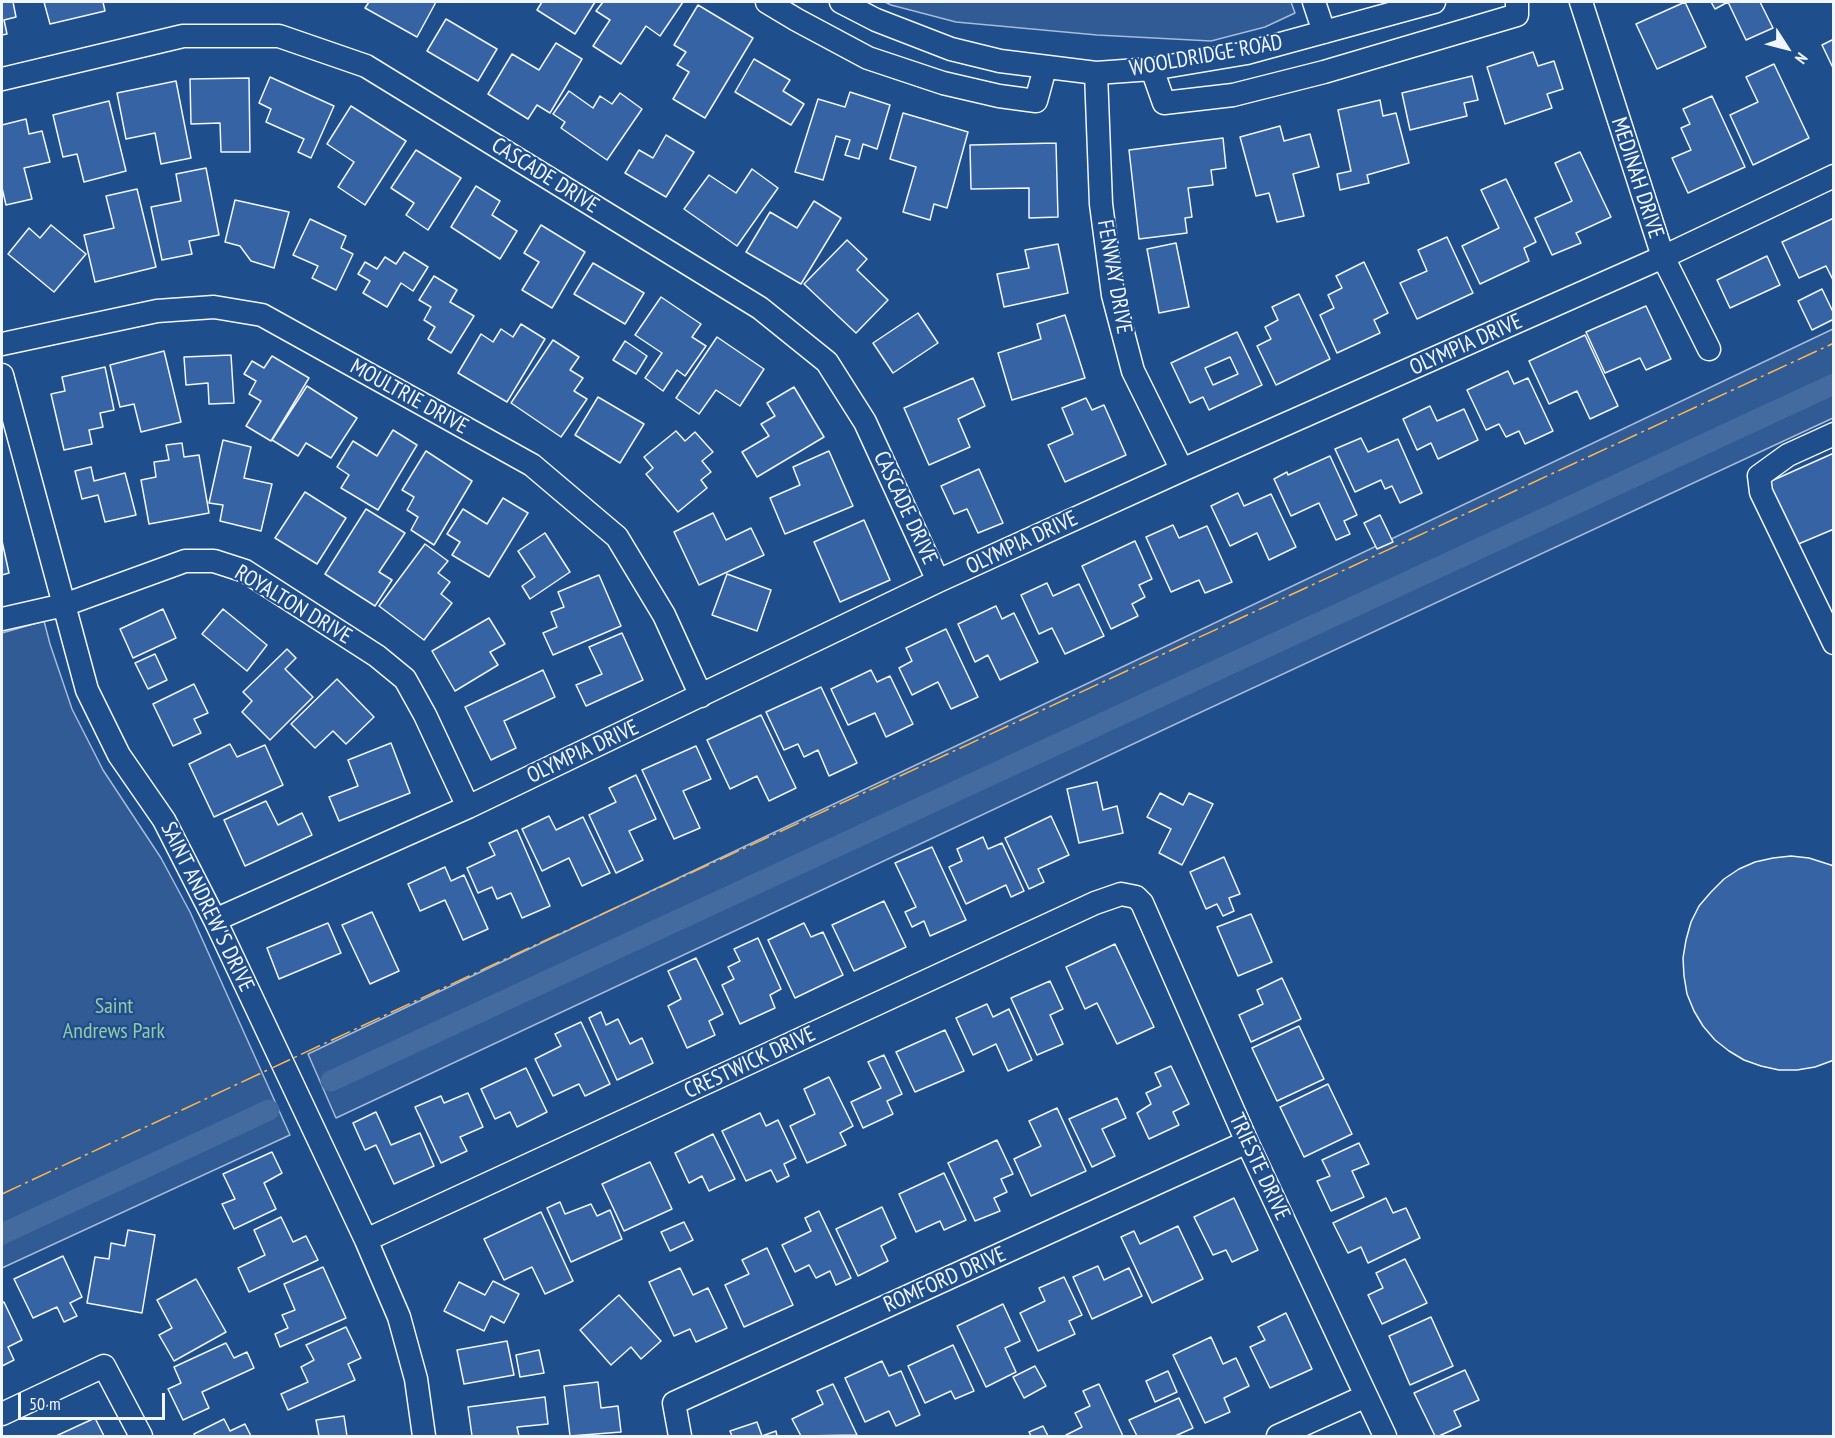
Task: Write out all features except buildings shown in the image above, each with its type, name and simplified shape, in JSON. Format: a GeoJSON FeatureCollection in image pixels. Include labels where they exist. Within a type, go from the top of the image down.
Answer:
{"type":"FeatureCollection","features":[{"type":"Feature","properties":{"kind":"street"},"geometry":{"type":"LineString","coordinates":[[767,2],[868,58],[943,83],[988,94],[1036,101],[1046,68]]}},
{"type":"Feature","properties":{"kind":"street","name":"WOOLDRIDGE ROAD"},"geometry":{"type":"LineString","coordinates":[[841,2],[876,20],[951,49],[1000,61],[1096,72],[1152,69],[1247,53],[1324,32],[1377,9],[1434,2]]}},
{"type":"Feature","properties":{"kind":"street"},"geometry":{"type":"LineString","coordinates":[[1314,2],[1324,32]]}},
{"type":"Feature","properties":{"kind":"street"},"geometry":{"type":"LineString","coordinates":[[1152,69],[1164,103],[1233,95],[1324,72],[1516,15],[1517,2]]}},
{"type":"Feature","properties":{"kind":"street","name":"MEDINAH DRIVE"},"geometry":{"type":"LineString","coordinates":[[1581,2],[1663,257],[1709,349]]}},
{"type":"Feature","properties":{"kind":"street","name":"CASCADE DRIVE"},"geometry":{"type":"LineString","coordinates":[[2,79],[183,36],[279,36],[366,66],[760,308],[827,362],[865,422],[938,581]]}},
{"type":"Feature","properties":{"kind":"street","name":"FENWAY DRIVE"},"geometry":{"type":"LineString","coordinates":[[1096,72],[1101,204],[1113,295],[1133,371],[1182,470]]}},
{"type":"Feature","properties":{"kind":"street","name":"OLYMPIA DRIVE"},"geometry":{"type":"LineString","coordinates":[[215,920],[468,807],[938,581],[1663,257],[1833,176]]}},
{"type":"Feature","properties":{"kind":"street","name":"MOULTRIE DRIVE"},"geometry":{"type":"LineString","coordinates":[[2,344],[157,311],[214,307],[262,315],[532,465],[617,537],[664,615],[701,696]]}},
{"type":"Feature","properties":{"kind":"street","name":"SAINT ANDREW'S DRIVE"},"geometry":{"type":"LineString","coordinates":[[2,375],[87,690],[119,755],[164,819],[215,920],[366,1240],[399,1317],[416,1379],[424,1437]]}},
{"type":"Feature","properties":{"kind":"street"},"geometry":{"type":"LineString","coordinates":[[1833,434],[1788,455],[1759,476],[1761,492],[1833,643]]}},
{"type":"Feature","properties":{"kind":"street","name":"ROYALTON DRIVE"},"geometry":{"type":"LineString","coordinates":[[2,619],[64,605],[185,561],[214,561],[246,572],[377,656],[405,680],[425,715],[468,807]]}},
{"type":"Feature","properties":{"kind":"street","name":"CRESTWICK DRIVE"},"geometry":{"type":"LineString","coordinates":[[366,1240],[1095,903],[1121,894],[1136,897]]}},
{"type":"Feature","properties":{"kind":"street","name":"TRIESTE DRIVE"},"geometry":{"type":"LineString","coordinates":[[1136,897],[1142,903],[1247,1142],[1385,1437]]}},
{"type":"Feature","properties":{"kind":"street","name":"ROMFORD DRIVE"},"geometry":{"type":"LineString","coordinates":[[680,1437],[674,1403],[1247,1142]]}},
{"type":"Feature","properties":{"kind":"street"},"geometry":{"type":"LineString","coordinates":[[2,1414],[104,1366],[141,1437]]}},
{"type":"Feature","properties":{"kind":"street"},"geometry":{"type":"LineString","coordinates":[[1278,1437],[1366,1396]]}},
{"type":"Feature","properties":{"kind":"shaded area"},"geometry":{"type":"Polygon","coordinates":[[[885,2],[1291,2],[1295,13],[1265,27],[1211,41],[1097,35],[956,22],[885,2]]]}},
{"type":"Feature","properties":{"kind":"shaded area"},"geometry":{"type":"Polygon","coordinates":[[[1833,329],[1833,418],[336,1118],[308,1054],[1833,329]]]}},
{"type":"Feature","properties":{"kind":"shaded area","name":"Saint Andrews Park"},"geometry":{"type":"Polygon","coordinates":[[[44,621],[72,709],[103,770],[161,858],[190,912],[290,1135],[2,1268],[2,633],[44,621]]]}},
{"type":"Feature","properties":{"kind":"waterway"},"geometry":{"type":"LineString","coordinates":[[331,1081],[1834,384]]}},
{"type":"Feature","properties":{"kind":"waterway"},"geometry":{"type":"LineString","coordinates":[[2,1234],[269,1110]]}},
{"type":"Feature","properties":{"kind":"power"},"geometry":{"type":"LineString","coordinates":[[2,1194],[1834,343]]}}]}
